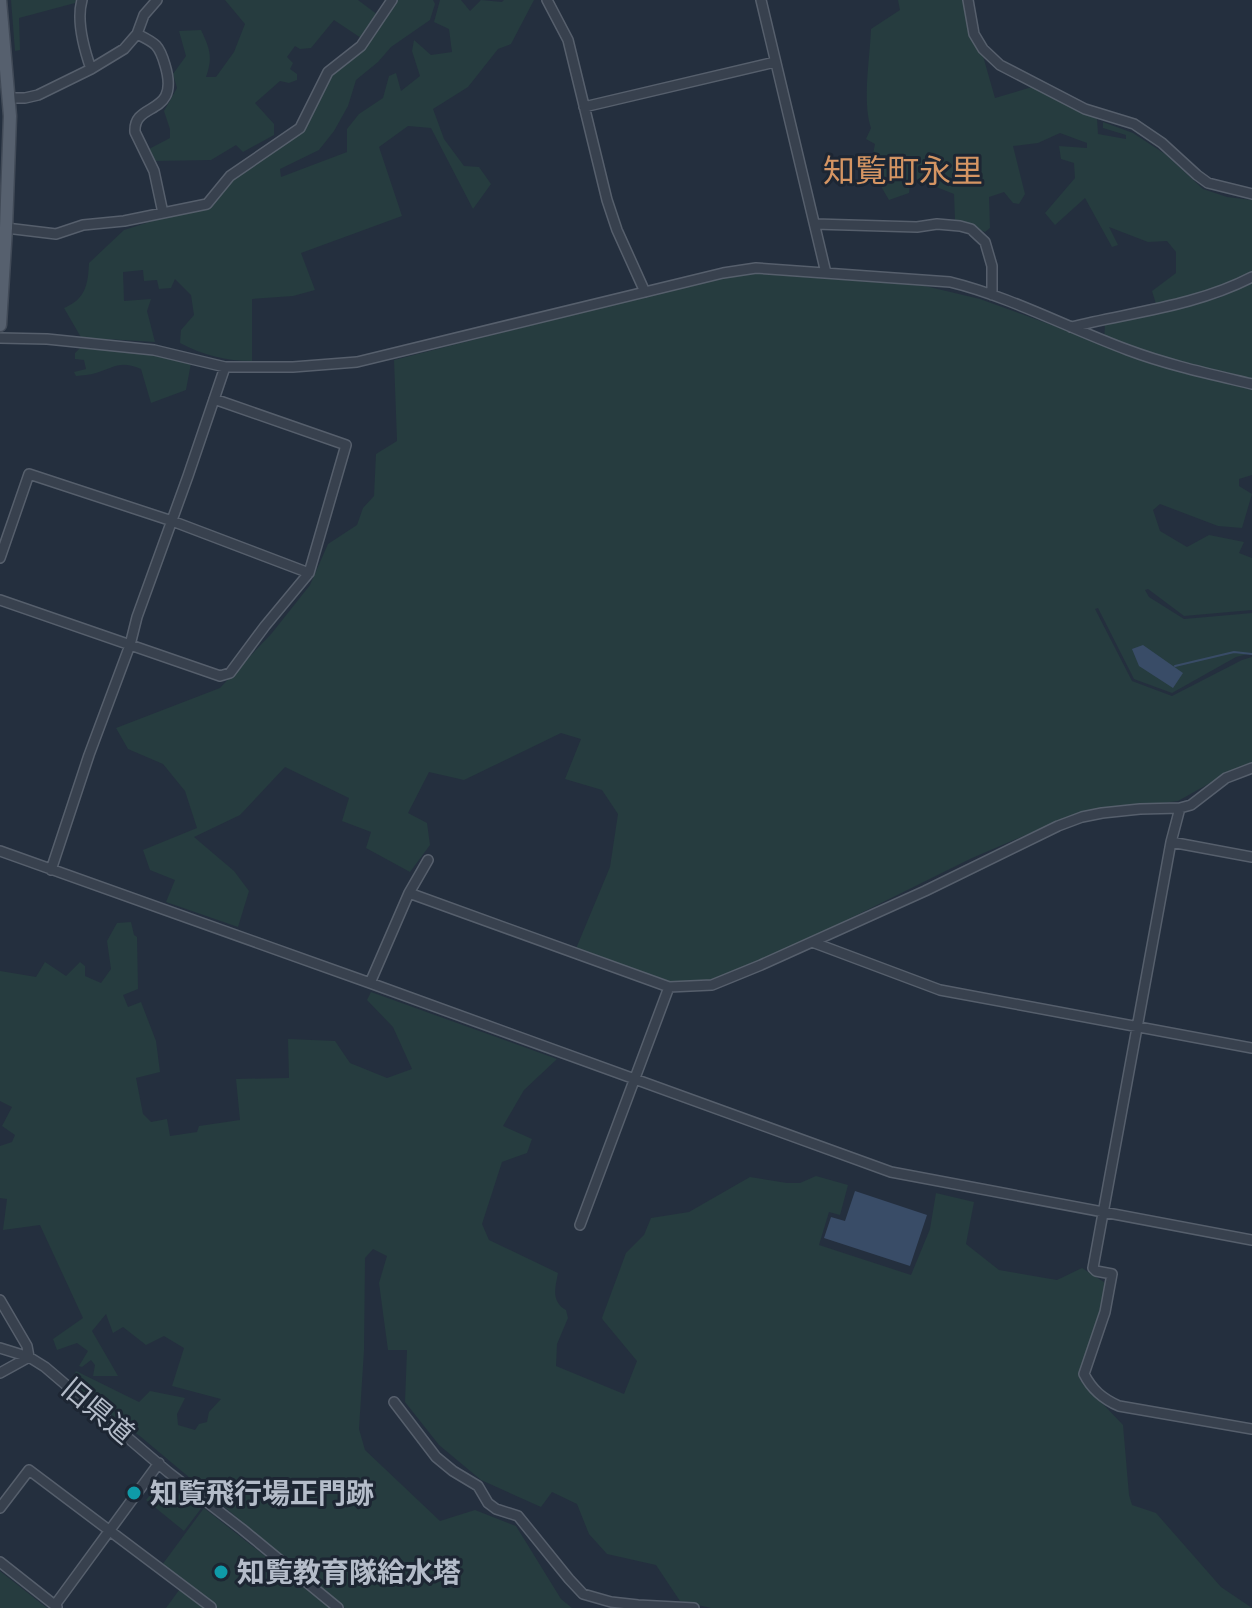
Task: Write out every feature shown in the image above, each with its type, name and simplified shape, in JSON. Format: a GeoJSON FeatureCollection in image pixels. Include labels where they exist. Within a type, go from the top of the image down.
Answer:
{"type":"FeatureCollection","features":[{"type":"Feature","properties":{"kind":"main road"},"geometry":{"type":"LineString","coordinates":[[0,0],[10,98],[0,325]]}},
{"type":"Feature","properties":{"kind":"street"},"geometry":{"type":"LineString","coordinates":[[82,0],[79,8],[84,49],[91,69]]}},
{"type":"Feature","properties":{"kind":"street"},"geometry":{"type":"LineString","coordinates":[[10,98],[38,95],[124,49],[137,34],[144,15],[157,0]]}},
{"type":"Feature","properties":{"kind":"street"},"geometry":{"type":"LineString","coordinates":[[6,228],[56,234],[83,225],[124,221],[207,204],[230,176],[300,128],[328,72],[361,46],[392,0]]}},
{"type":"Feature","properties":{"kind":"street"},"geometry":{"type":"LineString","coordinates":[[547,0],[568,40],[607,200],[645,292]]}},
{"type":"Feature","properties":{"kind":"street"},"geometry":{"type":"LineString","coordinates":[[761,0],[826,273]]}},
{"type":"Feature","properties":{"kind":"street"},"geometry":{"type":"LineString","coordinates":[[968,0],[974,34],[983,49],[1000,65],[1085,109],[1134,124],[1162,143],[1208,183],[1252,194]]}},
{"type":"Feature","properties":{"kind":"street"},"geometry":{"type":"LineString","coordinates":[[137,34],[157,44],[169,75],[169,90],[165,99],[136,119],[134,126],[154,171],[163,213]]}},
{"type":"Feature","properties":{"kind":"street"},"geometry":{"type":"LineString","coordinates":[[584,107],[775,62]]}},
{"type":"Feature","properties":{"kind":"street"},"geometry":{"type":"LineString","coordinates":[[815,224],[917,227],[937,224],[971,229],[985,242],[992,266],[992,295]]}},
{"type":"Feature","properties":{"kind":"street"},"geometry":{"type":"LineString","coordinates":[[0,338],[47,339],[154,350],[225,367],[357,362],[756,268],[950,282],[978,289],[1149,358],[1252,384]]}},
{"type":"Feature","properties":{"kind":"street"},"geometry":{"type":"LineString","coordinates":[[1069,327],[1208,296],[1252,277]]}},
{"type":"Feature","properties":{"kind":"street"},"geometry":{"type":"LineString","coordinates":[[51,870],[225,367]]}},
{"type":"Feature","properties":{"kind":"street"},"geometry":{"type":"LineString","coordinates":[[0,600],[220,676],[230,673],[309,573],[346,445],[214,399]]}},
{"type":"Feature","properties":{"kind":"street"},"geometry":{"type":"LineString","coordinates":[[0,558],[29,474],[172,521],[309,573]]}},
{"type":"Feature","properties":{"kind":"street"},"geometry":{"type":"LineString","coordinates":[[409,893],[669,987],[712,985],[1082,817],[1191,805],[1226,778],[1252,768]]}},
{"type":"Feature","properties":{"kind":"street"},"geometry":{"type":"LineString","coordinates":[[1180,808],[1171,842],[1093,1268],[1112,1274],[1105,1312],[1084,1374],[1090,1386],[1106,1400],[1119,1406],[1252,1429]]}},
{"type":"Feature","properties":{"kind":"street"},"geometry":{"type":"LineString","coordinates":[[1171,842],[1252,857]]}},
{"type":"Feature","properties":{"kind":"street"},"geometry":{"type":"LineString","coordinates":[[0,851],[891,1172],[1252,1240]]}},
{"type":"Feature","properties":{"kind":"street"},"geometry":{"type":"LineString","coordinates":[[370,983],[409,893],[428,860]]}},
{"type":"Feature","properties":{"kind":"street"},"geometry":{"type":"LineString","coordinates":[[812,942],[940,990],[1252,1048]]}},
{"type":"Feature","properties":{"kind":"street"},"geometry":{"type":"LineString","coordinates":[[580,1225],[669,987]]}},
{"type":"Feature","properties":{"kind":"street"},"geometry":{"type":"LineString","coordinates":[[0,1300],[27,1346],[29,1357],[0,1373]]}},
{"type":"Feature","properties":{"kind":"street","name":"旧県道"},"geometry":{"type":"LineString","coordinates":[[0,1348],[29,1357],[54,1374],[338,1608]]}},
{"type":"Feature","properties":{"kind":"street"},"geometry":{"type":"LineString","coordinates":[[394,1402],[436,1457],[478,1486],[488,1503],[496,1509],[518,1516],[583,1594],[625,1604],[694,1608]]}},
{"type":"Feature","properties":{"kind":"street"},"geometry":{"type":"LineString","coordinates":[[0,1562],[57,1606],[159,1463]]}},
{"type":"Feature","properties":{"kind":"street"},"geometry":{"type":"LineString","coordinates":[[0,1508],[29,1470],[210,1608]]}},
{"type":"Feature","properties":{"kind":"green space"},"geometry":{"type":"Polygon","coordinates":[[[11,0],[76,0],[75,3],[19,18],[20,50],[15,51],[11,0]]]}},
{"type":"Feature","properties":{"kind":"green space"},"geometry":{"type":"Polygon","coordinates":[[[225,0],[358,0],[378,15],[361,38],[334,20],[311,48],[295,46],[287,57],[293,63],[290,69],[297,74],[297,80],[289,83],[280,81],[255,103],[274,124],[274,135],[243,152],[236,145],[211,160],[154,161],[149,149],[170,138],[164,111],[177,88],[173,74],[186,56],[179,31],[201,30],[210,53],[206,77],[216,77],[234,52],[245,24],[225,0]]]}},
{"type":"Feature","properties":{"kind":"green space"},"geometry":{"type":"Polygon","coordinates":[[[397,0],[433,0],[435,4],[430,20],[391,47],[356,80],[348,106],[334,131],[319,150],[280,169],[281,177],[347,152],[347,129],[359,114],[383,98],[389,76],[396,73],[401,91],[420,76],[412,51],[414,40],[431,55],[452,52],[449,29],[434,22],[440,0],[461,0],[470,11],[481,0],[534,0],[511,44],[498,49],[468,87],[433,109],[444,139],[464,166],[479,167],[491,184],[473,209],[431,128],[408,126],[379,147],[402,216],[301,253],[315,290],[293,296],[252,299],[252,361],[215,356],[180,343],[181,330],[194,315],[191,295],[175,279],[171,288],[159,289],[157,280],[144,281],[143,270],[123,272],[124,301],[151,299],[147,311],[155,342],[82,339],[64,308],[77,300],[84,290],[89,263],[124,230],[208,207],[233,178],[305,128],[330,74],[397,0]]]}},
{"type":"Feature","properties":{"kind":"green space"},"geometry":{"type":"Polygon","coordinates":[[[898,0],[965,0],[970,35],[983,56],[995,98],[1032,87],[1097,119],[1098,134],[1126,139],[1126,135],[1103,128],[1103,122],[1133,133],[1165,154],[1203,189],[1227,197],[1252,200],[1252,273],[1226,285],[1156,304],[1152,291],[1176,273],[1176,252],[1167,241],[1148,242],[1109,227],[1118,245],[1112,247],[1085,198],[1055,225],[1045,213],[1075,178],[1074,163],[1061,159],[1059,146],[1087,148],[1087,143],[1060,133],[1038,143],[1013,146],[1025,194],[1019,204],[1013,203],[1004,192],[989,197],[990,228],[985,232],[955,220],[954,194],[911,177],[909,193],[889,200],[873,168],[875,144],[866,139],[871,128],[867,80],[871,29],[900,10],[898,0]]]}},
{"type":"Feature","properties":{"kind":"green space"},"geometry":{"type":"Polygon","coordinates":[[[752,273],[925,286],[980,299],[1104,344],[1105,323],[1219,298],[1252,282],[1252,475],[1239,479],[1239,486],[1252,494],[1242,528],[1218,526],[1160,504],[1153,510],[1160,531],[1187,547],[1209,535],[1244,542],[1239,553],[1252,558],[1252,610],[1184,616],[1148,589],[1145,590],[1149,597],[1184,619],[1252,613],[1252,653],[1236,657],[1172,693],[1134,679],[1098,608],[1095,609],[1132,681],[1172,696],[1252,657],[1252,764],[1226,774],[1178,801],[1075,814],[972,858],[756,965],[711,981],[666,983],[575,951],[610,867],[618,814],[602,790],[565,779],[581,739],[561,733],[464,780],[429,772],[408,813],[427,823],[430,845],[410,872],[366,848],[371,832],[342,821],[349,798],[285,767],[240,815],[194,837],[234,871],[249,891],[238,927],[166,902],[175,880],[150,870],[143,850],[197,828],[185,791],[163,764],[128,749],[116,728],[220,688],[272,633],[310,585],[328,544],[357,525],[363,508],[374,496],[376,454],[397,441],[394,360],[698,283],[752,273]]]}},
{"type":"Feature","properties":{"kind":"green space"},"geometry":{"type":"Polygon","coordinates":[[[80,348],[156,353],[191,363],[186,390],[151,403],[141,369],[128,365],[76,376],[74,372],[86,369],[84,360],[75,359],[75,353],[80,348]]]}},
{"type":"Feature","properties":{"kind":"green space"},"geometry":{"type":"Polygon","coordinates":[[[131,922],[137,937],[138,989],[123,995],[128,1007],[141,1002],[156,1041],[160,1072],[136,1078],[143,1114],[151,1122],[167,1119],[170,1136],[197,1132],[199,1126],[240,1120],[236,1079],[289,1078],[288,1039],[335,1041],[350,1063],[387,1078],[412,1069],[393,1027],[367,1000],[371,992],[557,1059],[524,1090],[503,1126],[532,1139],[527,1153],[502,1162],[482,1224],[489,1240],[558,1273],[556,1299],[566,1310],[568,1318],[557,1344],[556,1366],[624,1394],[637,1361],[602,1318],[626,1253],[644,1235],[651,1218],[689,1212],[750,1177],[800,1183],[816,1176],[848,1185],[840,1215],[829,1212],[819,1245],[911,1275],[930,1229],[936,1193],[974,1202],[966,1244],[999,1270],[1057,1280],[1082,1268],[1107,1284],[1096,1332],[1085,1354],[1080,1380],[1123,1425],[1132,1505],[1156,1513],[1221,1587],[1252,1608],[711,1608],[680,1601],[656,1565],[607,1554],[589,1534],[577,1504],[552,1492],[541,1507],[481,1480],[439,1445],[405,1402],[407,1350],[388,1350],[379,1283],[387,1256],[373,1249],[365,1258],[359,1429],[365,1450],[440,1521],[475,1510],[516,1526],[561,1599],[572,1608],[345,1608],[141,1437],[69,1383],[76,1371],[139,1402],[150,1391],[185,1398],[177,1414],[178,1425],[195,1430],[199,1424],[207,1422],[209,1412],[221,1399],[172,1386],[184,1348],[164,1336],[146,1345],[123,1327],[113,1333],[106,1314],[92,1331],[118,1376],[93,1376],[95,1365],[91,1360],[79,1366],[88,1351],[77,1343],[57,1350],[53,1339],[83,1318],[40,1225],[3,1230],[7,1199],[0,1198],[0,1146],[12,1142],[15,1135],[2,1126],[12,1107],[0,1101],[0,971],[36,977],[45,962],[66,976],[80,962],[85,966],[85,976],[101,983],[111,969],[107,941],[117,923],[131,922]]]}},
{"type":"Feature","properties":{"kind":"green space"},"geometry":{"type":"Polygon","coordinates":[[[186,1492],[203,1506],[184,1531],[146,1500],[151,1494],[164,1501],[186,1492]]]}},
{"type":"Feature","properties":{"kind":"green space"},"geometry":{"type":"Polygon","coordinates":[[[204,1508],[331,1608],[166,1608],[185,1582],[162,1565],[204,1508]]]}},
{"type":"Feature","properties":{"kind":"green space"},"geometry":{"type":"Polygon","coordinates":[[[0,1571],[47,1608],[0,1608],[0,1571]]]}},
{"type":"Feature","properties":{"kind":"water"},"geometry":{"type":"Polygon","coordinates":[[[1143,645],[1183,673],[1173,688],[1139,666],[1132,649],[1143,645]]]}},
{"type":"Feature","properties":{"kind":"water"},"geometry":{"type":"Polygon","coordinates":[[[855,1191],[927,1215],[910,1266],[824,1238],[831,1217],[845,1221],[855,1191]]]}},
{"type":"Feature","properties":{"kind":"waterway"},"geometry":{"type":"LineString","coordinates":[[1175,666],[1234,652],[1252,654]]}},
{"type":"Feature","properties":{"kind":"place","name":"知覧飛行場正門跡"},"geometry":{"type":"Point","coordinates":[134,1493]}},
{"type":"Feature","properties":{"kind":"place","name":"知覧教育隊給水塔"},"geometry":{"type":"Point","coordinates":[221,1572]}},
{"type":"Feature","properties":{"kind":"district","name":"知覧町永里"},"geometry":{"type":"Point","coordinates":[903,171]}}]}
